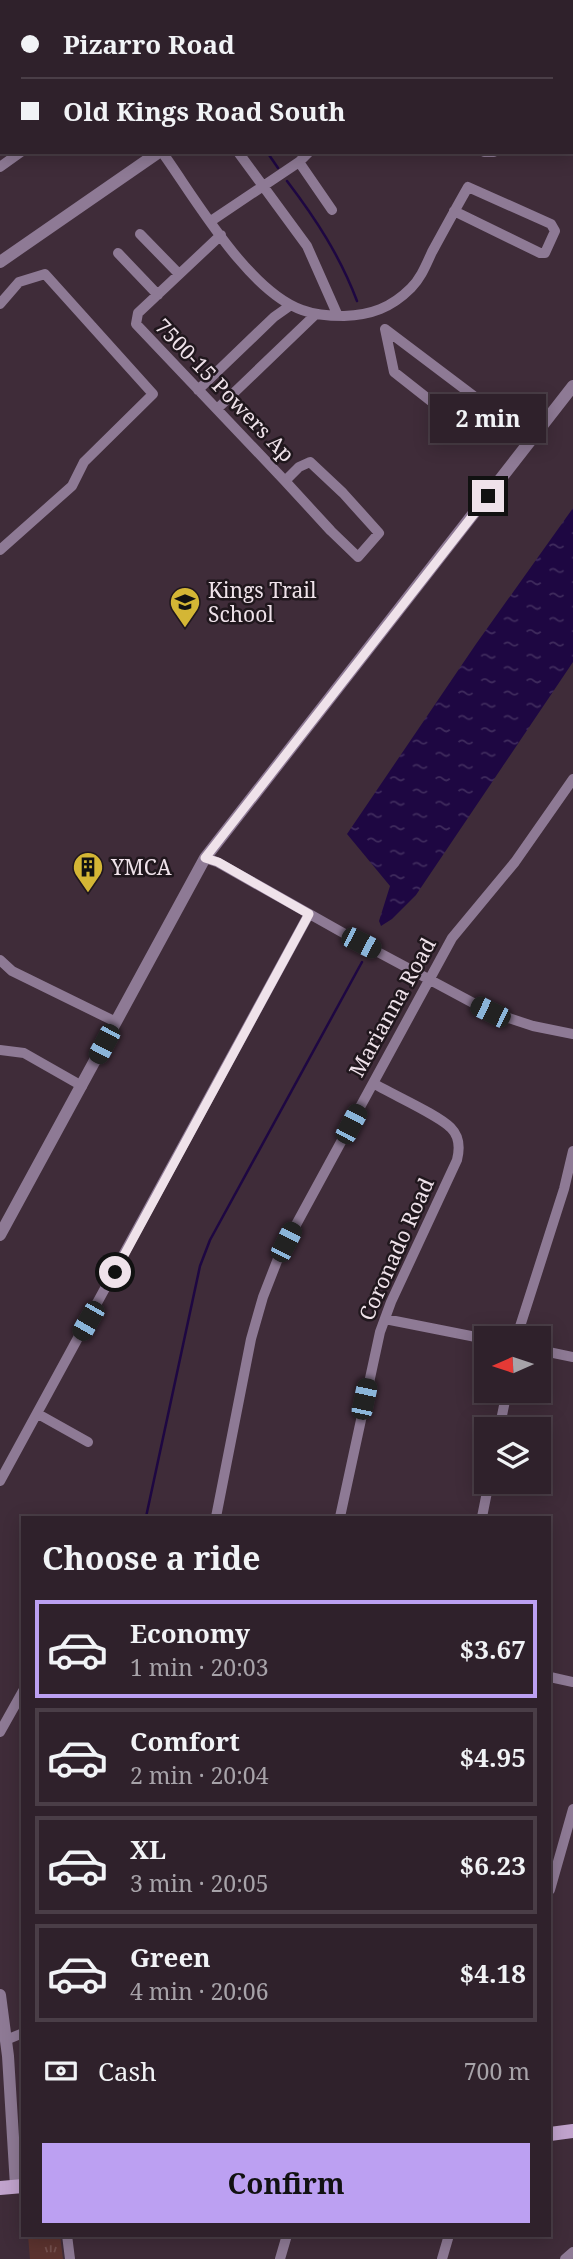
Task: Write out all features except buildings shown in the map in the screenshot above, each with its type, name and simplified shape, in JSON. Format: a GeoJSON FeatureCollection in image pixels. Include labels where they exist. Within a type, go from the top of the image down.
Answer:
{"type":"FeatureCollection","features":[{"type":"Feature","properties":{"kind":"main road"},"geometry":{"type":"LineString","coordinates":[[551,2134],[573,2131]]}},
{"type":"Feature","properties":{"kind":"main road"},"geometry":{"type":"LineString","coordinates":[[0,2188],[19,2186]]}},
{"type":"Feature","properties":{"kind":"street"},"geometry":{"type":"LineString","coordinates":[[0,167],[18,154]]}},
{"type":"Feature","properties":{"kind":"street"},"geometry":{"type":"LineString","coordinates":[[0,262],[158,154]]}},
{"type":"Feature","properties":{"kind":"street"},"geometry":{"type":"LineString","coordinates":[[162,154],[253,275],[290,305],[316,314],[369,314],[393,303],[417,281],[454,211],[468,187],[551,224],[555,231],[545,253],[540,253],[454,211]]}},
{"type":"Feature","properties":{"kind":"street"},"geometry":{"type":"LineString","coordinates":[[240,154],[307,246],[338,316]]}},
{"type":"Feature","properties":{"kind":"street"},"geometry":{"type":"LineString","coordinates":[[211,221],[307,154]]}},
{"type":"Feature","properties":{"kind":"street"},"geometry":{"type":"LineString","coordinates":[[299,162],[332,210]]}},
{"type":"Feature","properties":{"kind":"street"},"geometry":{"type":"LineString","coordinates":[[140,234],[179,274]]}},
{"type":"Feature","properties":{"kind":"street","name":"7500-15 Powers Ap"},"geometry":{"type":"LineString","coordinates":[[221,235],[138,313],[136,324],[331,531],[358,557],[379,533],[310,462],[299,467],[285,481]]}},
{"type":"Feature","properties":{"kind":"street"},"geometry":{"type":"LineString","coordinates":[[118,253],[158,295]]}},
{"type":"Feature","properties":{"kind":"street"},"geometry":{"type":"LineString","coordinates":[[0,304],[19,282],[45,274],[153,394],[84,462],[72,486],[0,550]]}},
{"type":"Feature","properties":{"kind":"street"},"geometry":{"type":"LineString","coordinates":[[198,390],[290,305]]}},
{"type":"Feature","properties":{"kind":"street"},"geometry":{"type":"LineString","coordinates":[[217,409],[316,314]]}},
{"type":"Feature","properties":{"kind":"street"},"geometry":{"type":"LineString","coordinates":[[369,314],[479,400],[460,424],[394,372],[385,329]]}},
{"type":"Feature","properties":{"kind":"street"},"geometry":{"type":"LineString","coordinates":[[0,1235],[205,858],[573,386]]}},
{"type":"Feature","properties":{"kind":"street","name":"Marianna Road"},"geometry":{"type":"LineString","coordinates":[[216,1516],[251,1339],[269,1281],[292,1229],[452,938],[515,862],[573,779]]}},
{"type":"Feature","properties":{"kind":"street"},"geometry":{"type":"LineString","coordinates":[[205,858],[218,862],[490,1012],[533,1026],[573,1034]]}},
{"type":"Feature","properties":{"kind":"street"},"geometry":{"type":"LineString","coordinates":[[0,1481],[309,914]]}},
{"type":"Feature","properties":{"kind":"street"},"geometry":{"type":"LineString","coordinates":[[0,960],[12,971],[116,1023]]}},
{"type":"Feature","properties":{"kind":"street"},"geometry":{"type":"LineString","coordinates":[[0,1050],[24,1053],[82,1086]]}},
{"type":"Feature","properties":{"kind":"street","name":"Coronado Road"},"geometry":{"type":"LineString","coordinates":[[340,1516],[374,1352],[385,1319],[457,1160],[459,1150],[456,1135],[445,1123],[373,1083]]}},
{"type":"Feature","properties":{"kind":"street"},"geometry":{"type":"LineString","coordinates":[[520,1326],[564,1189],[573,1151]]}},
{"type":"Feature","properties":{"kind":"street"},"geometry":{"type":"LineString","coordinates":[[385,1319],[474,1337]]}},
{"type":"Feature","properties":{"kind":"street"},"geometry":{"type":"LineString","coordinates":[[551,1352],[573,1357]]}},
{"type":"Feature","properties":{"kind":"street"},"geometry":{"type":"LineString","coordinates":[[38,1414],[88,1442]]}},
{"type":"Feature","properties":{"kind":"street"},"geometry":{"type":"LineString","coordinates":[[482,1516],[487,1494]]}},
{"type":"Feature","properties":{"kind":"street"},"geometry":{"type":"LineString","coordinates":[[551,1677],[573,1682]]}},
{"type":"Feature","properties":{"kind":"street"},"geometry":{"type":"LineString","coordinates":[[0,1732],[21,1694]]}},
{"type":"Feature","properties":{"kind":"street"},"geometry":{"type":"LineString","coordinates":[[551,1886],[573,1809]]}},
{"type":"Feature","properties":{"kind":"street"},"geometry":{"type":"LineString","coordinates":[[0,1995],[19,2186]]}},
{"type":"Feature","properties":{"kind":"street"},"geometry":{"type":"LineString","coordinates":[[6,2040],[21,2035]]}},
{"type":"Feature","properties":{"kind":"street"},"geometry":{"type":"LineString","coordinates":[[67,2237],[70,2259]]}},
{"type":"Feature","properties":{"kind":"street"},"geometry":{"type":"LineString","coordinates":[[280,2259],[286,2237]]}},
{"type":"Feature","properties":{"kind":"street"},"geometry":{"type":"LineString","coordinates":[[442,2259],[448,2237]]}},
{"type":"Feature","properties":{"kind":"street"},"geometry":{"type":"LineString","coordinates":[[565,2259],[573,2252]]}},
{"type":"Feature","properties":{"kind":"green space"},"geometry":{"type":"Polygon","coordinates":[[[28,2237],[60,2237],[63,2259],[30,2259],[28,2237]]]}},
{"type":"Feature","properties":{"kind":"water"},"geometry":{"type":"Polygon","coordinates":[[[573,508],[573,662],[416,895],[381,926],[379,921],[390,886],[347,834],[476,644],[573,508]]]}},
{"type":"Feature","properties":{"kind":"waterway"},"geometry":{"type":"LineString","coordinates":[[268,154],[278,168]]}},
{"type":"Feature","properties":{"kind":"waterway"},"geometry":{"type":"LineString","coordinates":[[287,181],[326,238],[357,301]]}},
{"type":"Feature","properties":{"kind":"waterway"},"geometry":{"type":"LineString","coordinates":[[146,1516],[200,1266],[210,1240],[362,962]]}},
{"type":"Feature","properties":{"kind":"place","name":"Kings Trail School"},"geometry":{"type":"Point","coordinates":[185,629]}},
{"type":"Feature","properties":{"kind":"place","name":"YMCA"},"geometry":{"type":"Point","coordinates":[88,894]}},
{"type":"Feature","properties":{"kind":"route"},"geometry":{"type":"LineString","coordinates":[[115,1272],[309,914],[218,862],[205,858],[488,496]]}}]}
